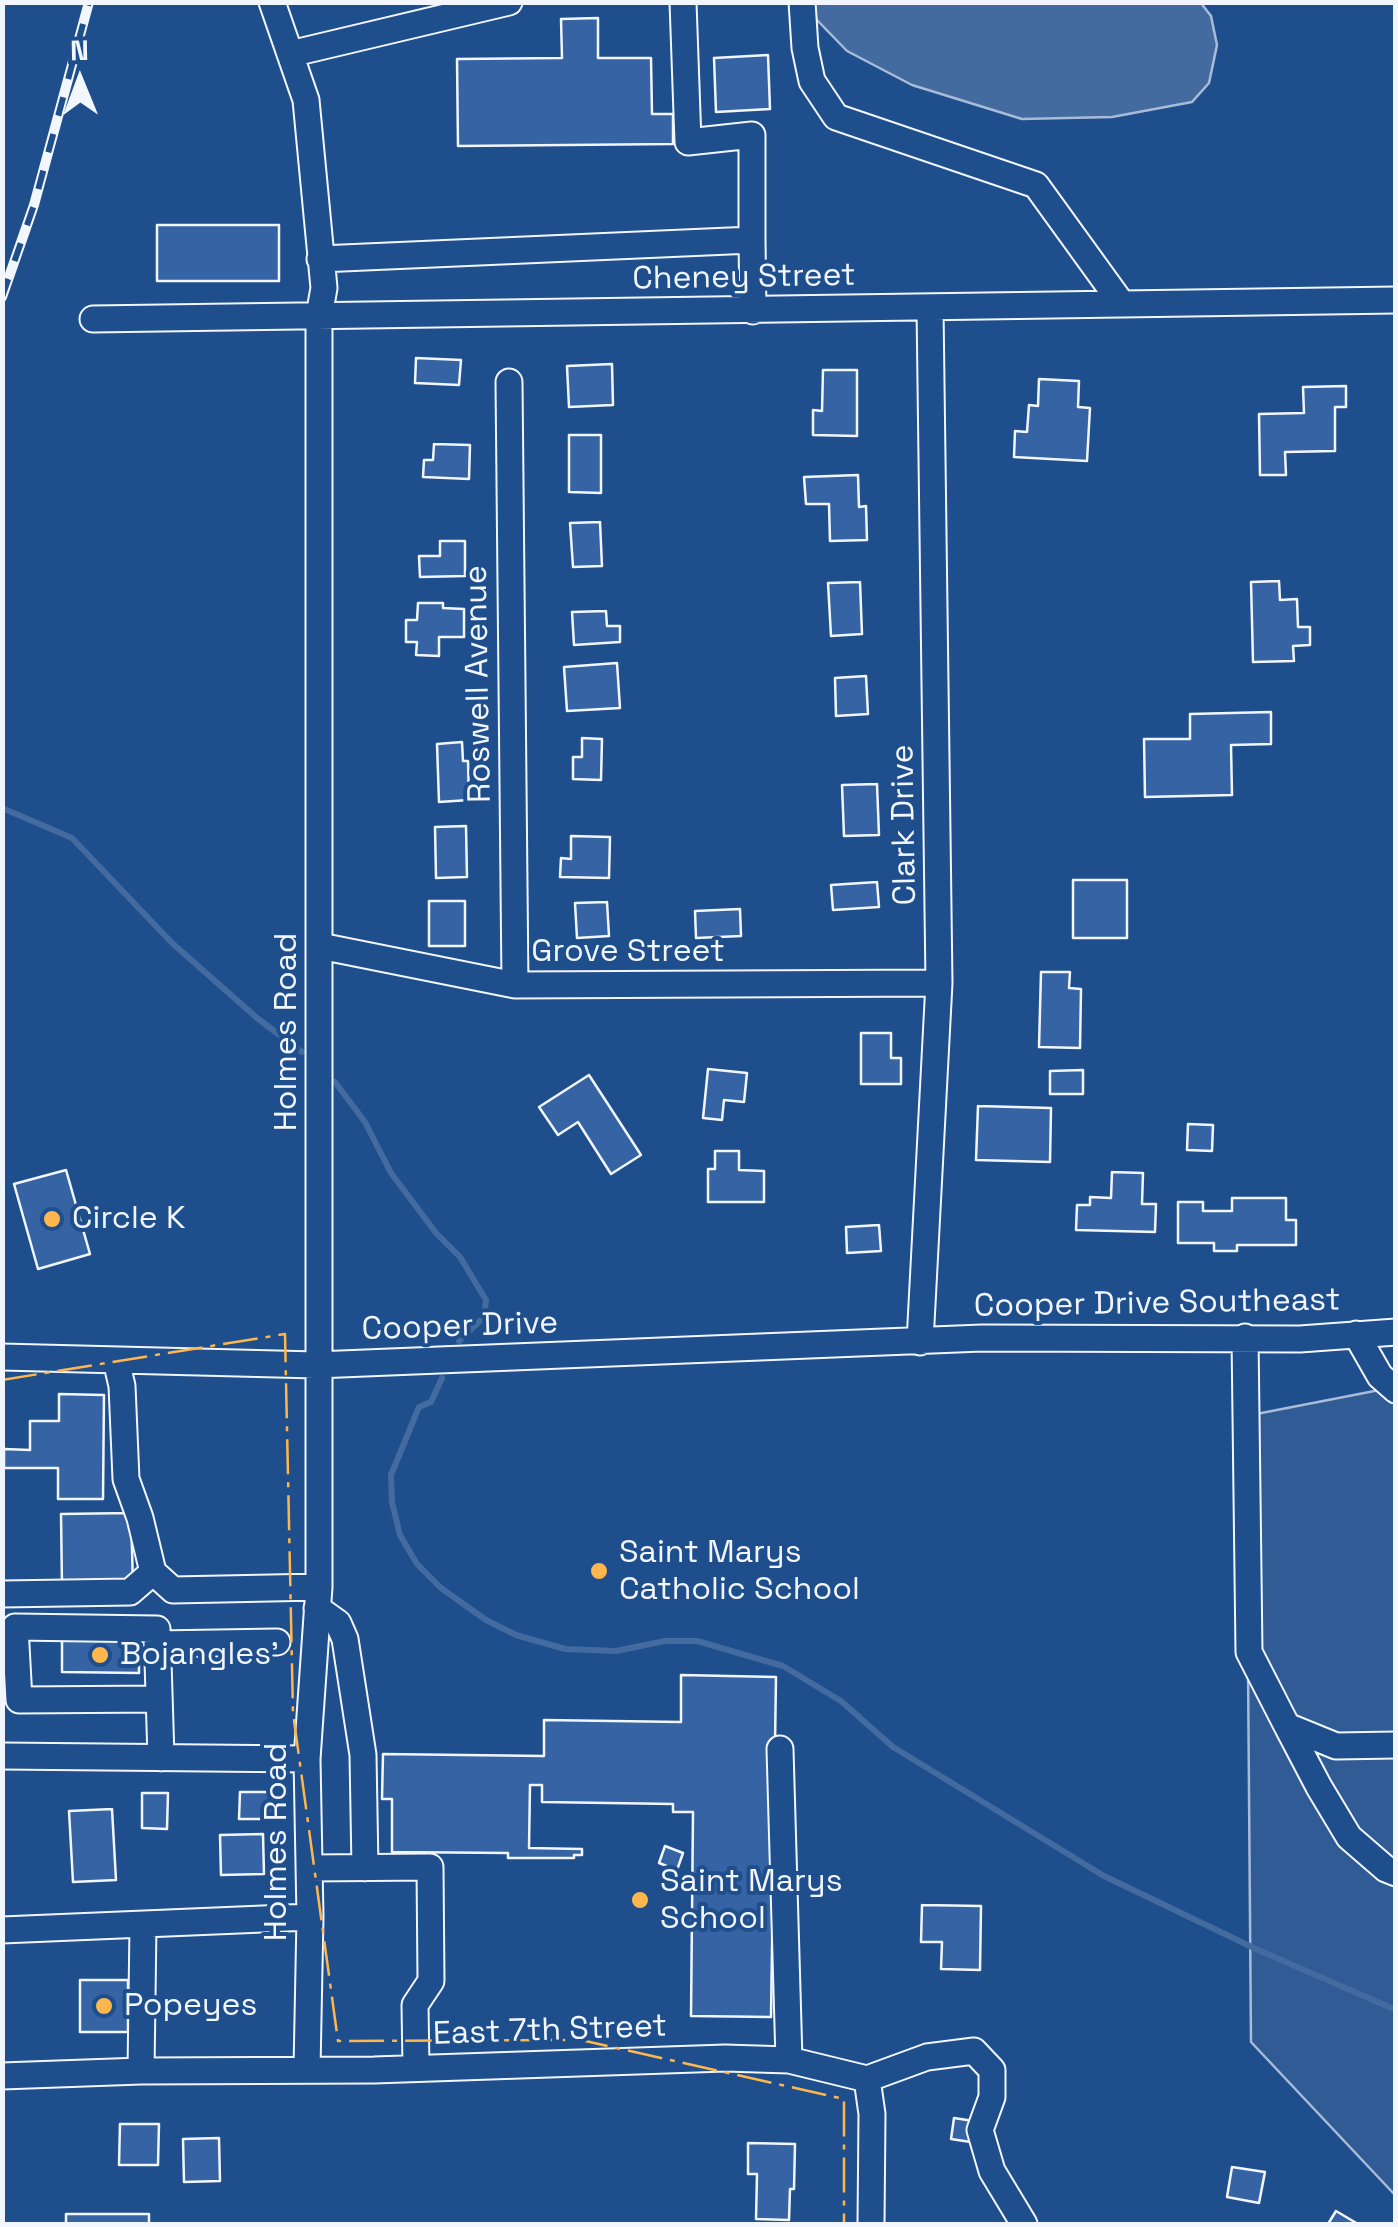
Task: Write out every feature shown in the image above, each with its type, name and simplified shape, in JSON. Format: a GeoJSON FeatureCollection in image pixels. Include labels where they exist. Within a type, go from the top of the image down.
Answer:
{"type":"FeatureCollection","features":[{"type":"Feature","properties":{"kind":"street","name":"Holmes Road"},"geometry":{"type":"LineString","coordinates":[[272,2],[306,100],[324,288],[319,316],[318,1597],[307,1759],[308,2069]]}},
{"type":"Feature","properties":{"kind":"street"},"geometry":{"type":"LineString","coordinates":[[290,54],[509,2]]}},
{"type":"Feature","properties":{"kind":"street"},"geometry":{"type":"LineString","coordinates":[[683,2],[688,142],[752,134],[753,310]]}},
{"type":"Feature","properties":{"kind":"street"},"geometry":{"type":"LineString","coordinates":[[802,2],[812,81],[836,117],[1036,185],[1122,304]]}},
{"type":"Feature","properties":{"kind":"street"},"geometry":{"type":"LineString","coordinates":[[320,259],[752,240]]}},
{"type":"Feature","properties":{"kind":"street","name":"Cheney Street"},"geometry":{"type":"LineString","coordinates":[[93,319],[1396,300]]}},
{"type":"Feature","properties":{"kind":"street","name":"Clark Drive"},"geometry":{"type":"LineString","coordinates":[[920,1342],[939,983],[930,308]]}},
{"type":"Feature","properties":{"kind":"street","name":"Roswell Avenue"},"geometry":{"type":"LineString","coordinates":[[508,382],[515,986]]}},
{"type":"Feature","properties":{"kind":"street","name":"Grove Street"},"geometry":{"type":"LineString","coordinates":[[320,946],[515,986],[939,983]]}},
{"type":"Feature","properties":{"kind":"street","name":"Cooper Drive Southeast"},"geometry":{"type":"LineString","coordinates":[[920,1342],[982,1338],[1300,1339],[1396,1332]]}},
{"type":"Feature","properties":{"kind":"street"},"geometry":{"type":"LineString","coordinates":[[1356,1334],[1380,1376],[1396,1390]]}},
{"type":"Feature","properties":{"kind":"street"},"geometry":{"type":"LineString","coordinates":[[1245,1337],[1248,1652],[1318,1787],[1349,1837],[1396,1873]]}},
{"type":"Feature","properties":{"kind":"street","name":"Cooper Drive"},"geometry":{"type":"LineString","coordinates":[[2,1357],[316,1364],[920,1342]]}},
{"type":"Feature","properties":{"kind":"street"},"geometry":{"type":"LineString","coordinates":[[116,1360],[122,1386],[126,1478],[152,1572],[174,1590],[318,1597],[346,1639],[363,1755],[365,1868]]}},
{"type":"Feature","properties":{"kind":"street"},"geometry":{"type":"LineString","coordinates":[[2,1594],[130,1592],[152,1572]]}},
{"type":"Feature","properties":{"kind":"street"},"geometry":{"type":"LineString","coordinates":[[159,1699],[18,1700],[10,1671],[15,1627],[157,1629],[161,1758]]}},
{"type":"Feature","properties":{"kind":"street"},"geometry":{"type":"LineString","coordinates":[[157,1644],[276,1642]]}},
{"type":"Feature","properties":{"kind":"street"},"geometry":{"type":"LineString","coordinates":[[1287,1726],[1336,1746],[1396,1745]]}},
{"type":"Feature","properties":{"kind":"street"},"geometry":{"type":"LineString","coordinates":[[780,1749],[790,2060]]}},
{"type":"Feature","properties":{"kind":"street"},"geometry":{"type":"LineString","coordinates":[[2,1756],[307,1759]]}},
{"type":"Feature","properties":{"kind":"street"},"geometry":{"type":"LineString","coordinates":[[309,1868],[430,1867],[431,1981],[415,2006],[416,2068]]}},
{"type":"Feature","properties":{"kind":"street"},"geometry":{"type":"LineString","coordinates":[[2,1930],[310,1917]]}},
{"type":"Feature","properties":{"kind":"street"},"geometry":{"type":"LineString","coordinates":[[141,2070],[143,1924]]}},
{"type":"Feature","properties":{"kind":"street"},"geometry":{"type":"LineString","coordinates":[[871,2224],[872,2114],[867,2079],[927,2057],[974,2051],[992,2070],[992,2097],[980,2130],[992,2170],[1024,2224]]}},
{"type":"Feature","properties":{"kind":"street","name":"East 7th Street"},"geometry":{"type":"LineString","coordinates":[[2,2076],[726,2058],[790,2060],[867,2079]]}},
{"type":"Feature","properties":{"kind":"shaded area"},"geometry":{"type":"Polygon","coordinates":[[[813,3],[1201,3],[1211,16],[1217,45],[1209,83],[1192,102],[1112,117],[1022,119],[912,85],[847,51],[814,17],[813,3]]]}},
{"type":"Feature","properties":{"kind":"shaded area"},"geometry":{"type":"Polygon","coordinates":[[[1395,1387],[1395,2195],[1251,2042],[1246,1416],[1395,1387]]]}},
{"type":"Feature","properties":{"kind":"building"},"geometry":{"type":"Polygon","coordinates":[[[598,18],[598,58],[651,58],[652,114],[673,114],[673,144],[458,146],[457,59],[562,58],[561,19],[598,18]]]}},
{"type":"Feature","properties":{"kind":"building"},"geometry":{"type":"Polygon","coordinates":[[[768,55],[770,109],[716,112],[714,58],[768,55]]]}},
{"type":"Feature","properties":{"kind":"building"},"geometry":{"type":"Polygon","coordinates":[[[157,225],[279,225],[279,281],[157,281],[157,225]]]}},
{"type":"Feature","properties":{"kind":"building"},"geometry":{"type":"Polygon","coordinates":[[[416,358],[461,360],[459,385],[415,383],[416,358]]]}},
{"type":"Feature","properties":{"kind":"building"},"geometry":{"type":"Polygon","coordinates":[[[612,364],[613,405],[569,407],[567,366],[612,364]]]}},
{"type":"Feature","properties":{"kind":"building"},"geometry":{"type":"Polygon","coordinates":[[[823,370],[857,370],[857,436],[813,435],[813,410],[822,411],[823,370]]]}},
{"type":"Feature","properties":{"kind":"building"},"geometry":{"type":"Polygon","coordinates":[[[1039,379],[1079,381],[1078,407],[1090,408],[1087,461],[1014,457],[1015,431],[1027,432],[1029,405],[1038,406],[1039,379]]]}},
{"type":"Feature","properties":{"kind":"building"},"geometry":{"type":"Polygon","coordinates":[[[1346,386],[1346,407],[1335,407],[1335,451],[1285,452],[1286,475],[1260,475],[1259,414],[1304,413],[1303,387],[1346,386]]]}},
{"type":"Feature","properties":{"kind":"building"},"geometry":{"type":"Polygon","coordinates":[[[569,435],[601,435],[601,493],[569,492],[569,435]]]}},
{"type":"Feature","properties":{"kind":"building"},"geometry":{"type":"Polygon","coordinates":[[[434,444],[470,445],[469,479],[423,477],[424,460],[433,460],[434,444]]]}},
{"type":"Feature","properties":{"kind":"building"},"geometry":{"type":"Polygon","coordinates":[[[858,475],[859,507],[866,506],[867,540],[830,541],[829,504],[806,504],[804,477],[858,475]]]}},
{"type":"Feature","properties":{"kind":"building"},"geometry":{"type":"Polygon","coordinates":[[[600,522],[602,566],[573,567],[570,523],[600,522]]]}},
{"type":"Feature","properties":{"kind":"building"},"geometry":{"type":"Polygon","coordinates":[[[440,541],[465,541],[465,576],[420,577],[419,556],[440,556],[440,541]]]}},
{"type":"Feature","properties":{"kind":"building"},"geometry":{"type":"Polygon","coordinates":[[[1279,581],[1280,600],[1297,599],[1298,627],[1310,627],[1310,645],[1293,646],[1294,661],[1253,662],[1251,582],[1279,581]]]}},
{"type":"Feature","properties":{"kind":"building"},"geometry":{"type":"Polygon","coordinates":[[[860,582],[862,634],[831,636],[828,583],[860,582]]]}},
{"type":"Feature","properties":{"kind":"building"},"geometry":{"type":"Polygon","coordinates":[[[418,603],[443,603],[443,608],[464,609],[464,637],[439,637],[439,656],[416,655],[417,642],[406,642],[406,620],[417,620],[418,603]]]}},
{"type":"Feature","properties":{"kind":"building"},"geometry":{"type":"Polygon","coordinates":[[[606,611],[607,626],[620,626],[620,642],[574,645],[572,612],[606,611]]]}},
{"type":"Feature","properties":{"kind":"building"},"geometry":{"type":"Polygon","coordinates":[[[617,663],[620,708],[567,711],[564,667],[617,663]]]}},
{"type":"Feature","properties":{"kind":"building"},"geometry":{"type":"Polygon","coordinates":[[[866,676],[868,714],[836,716],[835,678],[866,676]]]}},
{"type":"Feature","properties":{"kind":"building"},"geometry":{"type":"Polygon","coordinates":[[[1271,712],[1271,744],[1231,745],[1232,795],[1145,797],[1144,739],[1190,739],[1190,714],[1271,712]]]}},
{"type":"Feature","properties":{"kind":"building"},"geometry":{"type":"Polygon","coordinates":[[[582,738],[602,739],[601,780],[573,779],[573,757],[582,757],[582,738]]]}},
{"type":"Feature","properties":{"kind":"building"},"geometry":{"type":"Polygon","coordinates":[[[462,742],[463,761],[468,761],[469,800],[439,802],[437,744],[462,742]]]}},
{"type":"Feature","properties":{"kind":"building"},"geometry":{"type":"Polygon","coordinates":[[[877,784],[879,835],[844,836],[842,785],[877,784]]]}},
{"type":"Feature","properties":{"kind":"building"},"geometry":{"type":"Polygon","coordinates":[[[466,826],[467,877],[436,878],[435,827],[466,826]]]}},
{"type":"Feature","properties":{"kind":"building"},"geometry":{"type":"Polygon","coordinates":[[[571,836],[610,837],[609,878],[560,877],[561,858],[571,859],[571,836]]]}},
{"type":"Feature","properties":{"kind":"building"},"geometry":{"type":"Polygon","coordinates":[[[1073,880],[1127,880],[1127,938],[1073,938],[1073,880]]]}},
{"type":"Feature","properties":{"kind":"building"},"geometry":{"type":"Polygon","coordinates":[[[877,882],[879,907],[833,910],[831,885],[877,882]]]}},
{"type":"Feature","properties":{"kind":"building"},"geometry":{"type":"Polygon","coordinates":[[[429,901],[465,901],[465,946],[429,946],[429,901]]]}},
{"type":"Feature","properties":{"kind":"building"},"geometry":{"type":"Polygon","coordinates":[[[607,902],[609,936],[577,938],[575,903],[607,902]]]}},
{"type":"Feature","properties":{"kind":"building"},"geometry":{"type":"Polygon","coordinates":[[[740,909],[741,936],[696,938],[695,911],[740,909]]]}},
{"type":"Feature","properties":{"kind":"building"},"geometry":{"type":"Polygon","coordinates":[[[1041,972],[1070,972],[1069,988],[1081,989],[1080,1048],[1039,1047],[1041,972]]]}},
{"type":"Feature","properties":{"kind":"building"},"geometry":{"type":"Polygon","coordinates":[[[861,1033],[891,1033],[891,1058],[901,1058],[901,1084],[861,1084],[861,1033]]]}},
{"type":"Feature","properties":{"kind":"building"},"geometry":{"type":"Polygon","coordinates":[[[708,1069],[747,1073],[744,1102],[724,1100],[722,1120],[703,1118],[708,1069]]]}},
{"type":"Feature","properties":{"kind":"building"},"geometry":{"type":"Polygon","coordinates":[[[1083,1070],[1083,1094],[1050,1094],[1050,1071],[1083,1070]]]}},
{"type":"Feature","properties":{"kind":"building"},"geometry":{"type":"Polygon","coordinates":[[[589,1075],[641,1155],[611,1174],[578,1122],[558,1135],[539,1107],[589,1075]]]}},
{"type":"Feature","properties":{"kind":"building"},"geometry":{"type":"Polygon","coordinates":[[[978,1106],[1051,1108],[1050,1162],[976,1160],[978,1106]]]}},
{"type":"Feature","properties":{"kind":"building"},"geometry":{"type":"Polygon","coordinates":[[[1188,1124],[1213,1125],[1212,1151],[1187,1150],[1188,1124]]]}},
{"type":"Feature","properties":{"kind":"building"},"geometry":{"type":"Polygon","coordinates":[[[715,1151],[739,1151],[739,1170],[764,1171],[764,1202],[708,1202],[708,1169],[715,1169],[715,1151]]]}},
{"type":"Feature","properties":{"kind":"building","name":"Circle K"},"geometry":{"type":"Polygon","coordinates":[[[66,1170],[90,1254],[38,1269],[14,1184],[66,1170]]]}},
{"type":"Feature","properties":{"kind":"building"},"geometry":{"type":"Polygon","coordinates":[[[1112,1172],[1143,1173],[1142,1204],[1156,1204],[1155,1232],[1076,1230],[1077,1205],[1090,1205],[1090,1197],[1111,1198],[1112,1172]]]}},
{"type":"Feature","properties":{"kind":"building"},"geometry":{"type":"Polygon","coordinates":[[[1232,1198],[1286,1198],[1286,1220],[1296,1220],[1296,1245],[1237,1245],[1237,1251],[1214,1251],[1214,1243],[1178,1243],[1178,1202],[1203,1202],[1203,1211],[1232,1211],[1232,1198]]]}},
{"type":"Feature","properties":{"kind":"building"},"geometry":{"type":"Polygon","coordinates":[[[879,1225],[881,1251],[847,1253],[846,1227],[879,1225]]]}},
{"type":"Feature","properties":{"kind":"building"},"geometry":{"type":"Polygon","coordinates":[[[59,1394],[104,1395],[103,1499],[58,1499],[58,1468],[4,1468],[4,1449],[30,1450],[30,1421],[59,1421],[59,1394]]]}},
{"type":"Feature","properties":{"kind":"building"},"geometry":{"type":"Polygon","coordinates":[[[131,1513],[133,1586],[62,1587],[61,1514],[131,1513]]]}},
{"type":"Feature","properties":{"kind":"building","name":"Bojangles'"},"geometry":{"type":"Polygon","coordinates":[[[62,1637],[139,1638],[139,1673],[62,1672],[62,1637]]]}},
{"type":"Feature","properties":{"kind":"building"},"geometry":{"type":"Polygon","coordinates":[[[681,1675],[776,1677],[771,2017],[691,2016],[693,1812],[673,1812],[673,1804],[542,1802],[542,1785],[530,1785],[529,1848],[582,1849],[582,1855],[508,1858],[508,1853],[392,1852],[392,1799],[382,1799],[383,1754],[544,1756],[544,1720],[681,1722],[681,1675]]]}},
{"type":"Feature","properties":{"kind":"building"},"geometry":{"type":"Polygon","coordinates":[[[240,1792],[271,1792],[271,1819],[239,1819],[240,1792]]]}},
{"type":"Feature","properties":{"kind":"building"},"geometry":{"type":"Polygon","coordinates":[[[142,1793],[168,1793],[167,1829],[142,1828],[142,1793]]]}},
{"type":"Feature","properties":{"kind":"building"},"geometry":{"type":"Polygon","coordinates":[[[112,1809],[116,1880],[73,1882],[69,1811],[112,1809]]]}},
{"type":"Feature","properties":{"kind":"building"},"geometry":{"type":"Polygon","coordinates":[[[263,1834],[264,1874],[221,1875],[220,1835],[263,1834]]]}},
{"type":"Feature","properties":{"kind":"building"},"geometry":{"type":"Polygon","coordinates":[[[665,1846],[683,1853],[677,1870],[659,1863],[665,1846]]]}},
{"type":"Feature","properties":{"kind":"building"},"geometry":{"type":"Polygon","coordinates":[[[922,1905],[981,1906],[980,1970],[941,1969],[942,1942],[921,1942],[922,1905]]]}},
{"type":"Feature","properties":{"kind":"building","name":"Popeyes"},"geometry":{"type":"Polygon","coordinates":[[[80,1980],[128,1980],[128,2032],[80,2032],[80,1980]]]}},
{"type":"Feature","properties":{"kind":"building"},"geometry":{"type":"Polygon","coordinates":[[[954,2118],[980,2122],[977,2143],[951,2139],[954,2118]]]}},
{"type":"Feature","properties":{"kind":"building"},"geometry":{"type":"Polygon","coordinates":[[[120,2124],[159,2124],[158,2165],[119,2165],[120,2124]]]}},
{"type":"Feature","properties":{"kind":"building"},"geometry":{"type":"Polygon","coordinates":[[[219,2138],[220,2181],[184,2182],[183,2139],[219,2138]]]}},
{"type":"Feature","properties":{"kind":"building"},"geometry":{"type":"Polygon","coordinates":[[[748,2143],[795,2144],[789,2220],[756,2219],[757,2174],[748,2174],[748,2143]]]}},
{"type":"Feature","properties":{"kind":"building"},"geometry":{"type":"Polygon","coordinates":[[[1232,2167],[1265,2172],[1259,2203],[1227,2197],[1232,2167]]]}},
{"type":"Feature","properties":{"kind":"building"},"geometry":{"type":"Polygon","coordinates":[[[1336,2211],[1358,2224],[1328,2224],[1336,2211]]]}},
{"type":"Feature","properties":{"kind":"building"},"geometry":{"type":"Polygon","coordinates":[[[66,2214],[149,2214],[149,2224],[66,2224],[66,2214]]]}},
{"type":"Feature","properties":{"kind":"waterway"},"geometry":{"type":"LineString","coordinates":[[2,808],[72,838],[172,943],[302,1052]]}},
{"type":"Feature","properties":{"kind":"waterway"},"geometry":{"type":"LineString","coordinates":[[335,1082],[365,1122],[391,1173],[436,1233],[460,1257],[486,1300],[484,1317],[459,1341]]}},
{"type":"Feature","properties":{"kind":"waterway"},"geometry":{"type":"LineString","coordinates":[[442,1378],[431,1402],[419,1407],[391,1475],[392,1502],[400,1535],[417,1564],[441,1588],[486,1620],[516,1635],[565,1649],[616,1651],[665,1641],[697,1641],[783,1666],[841,1701],[893,1747],[1104,1876],[1396,2010]]}},
{"type":"Feature","properties":{"kind":"railway"},"geometry":{"type":"LineString","coordinates":[[2,297],[34,205],[89,2]]}},
{"type":"Feature","properties":{"kind":"power"},"geometry":{"type":"LineString","coordinates":[[2,1380],[285,1334],[293,1713],[338,2041],[581,2040],[844,2099],[844,2224]]}},
{"type":"Feature","properties":{"kind":"place","name":"Circle K"},"geometry":{"type":"Point","coordinates":[52,1219]}},
{"type":"Feature","properties":{"kind":"place","name":"Saint Marys Catholic School"},"geometry":{"type":"Point","coordinates":[599,1571]}},
{"type":"Feature","properties":{"kind":"place","name":"Bojangles'"},"geometry":{"type":"Point","coordinates":[100,1655]}},
{"type":"Feature","properties":{"kind":"place","name":"Saint Marys School"},"geometry":{"type":"Point","coordinates":[640,1900]}},
{"type":"Feature","properties":{"kind":"place","name":"Popeyes"},"geometry":{"type":"Point","coordinates":[104,2006]}}]}
